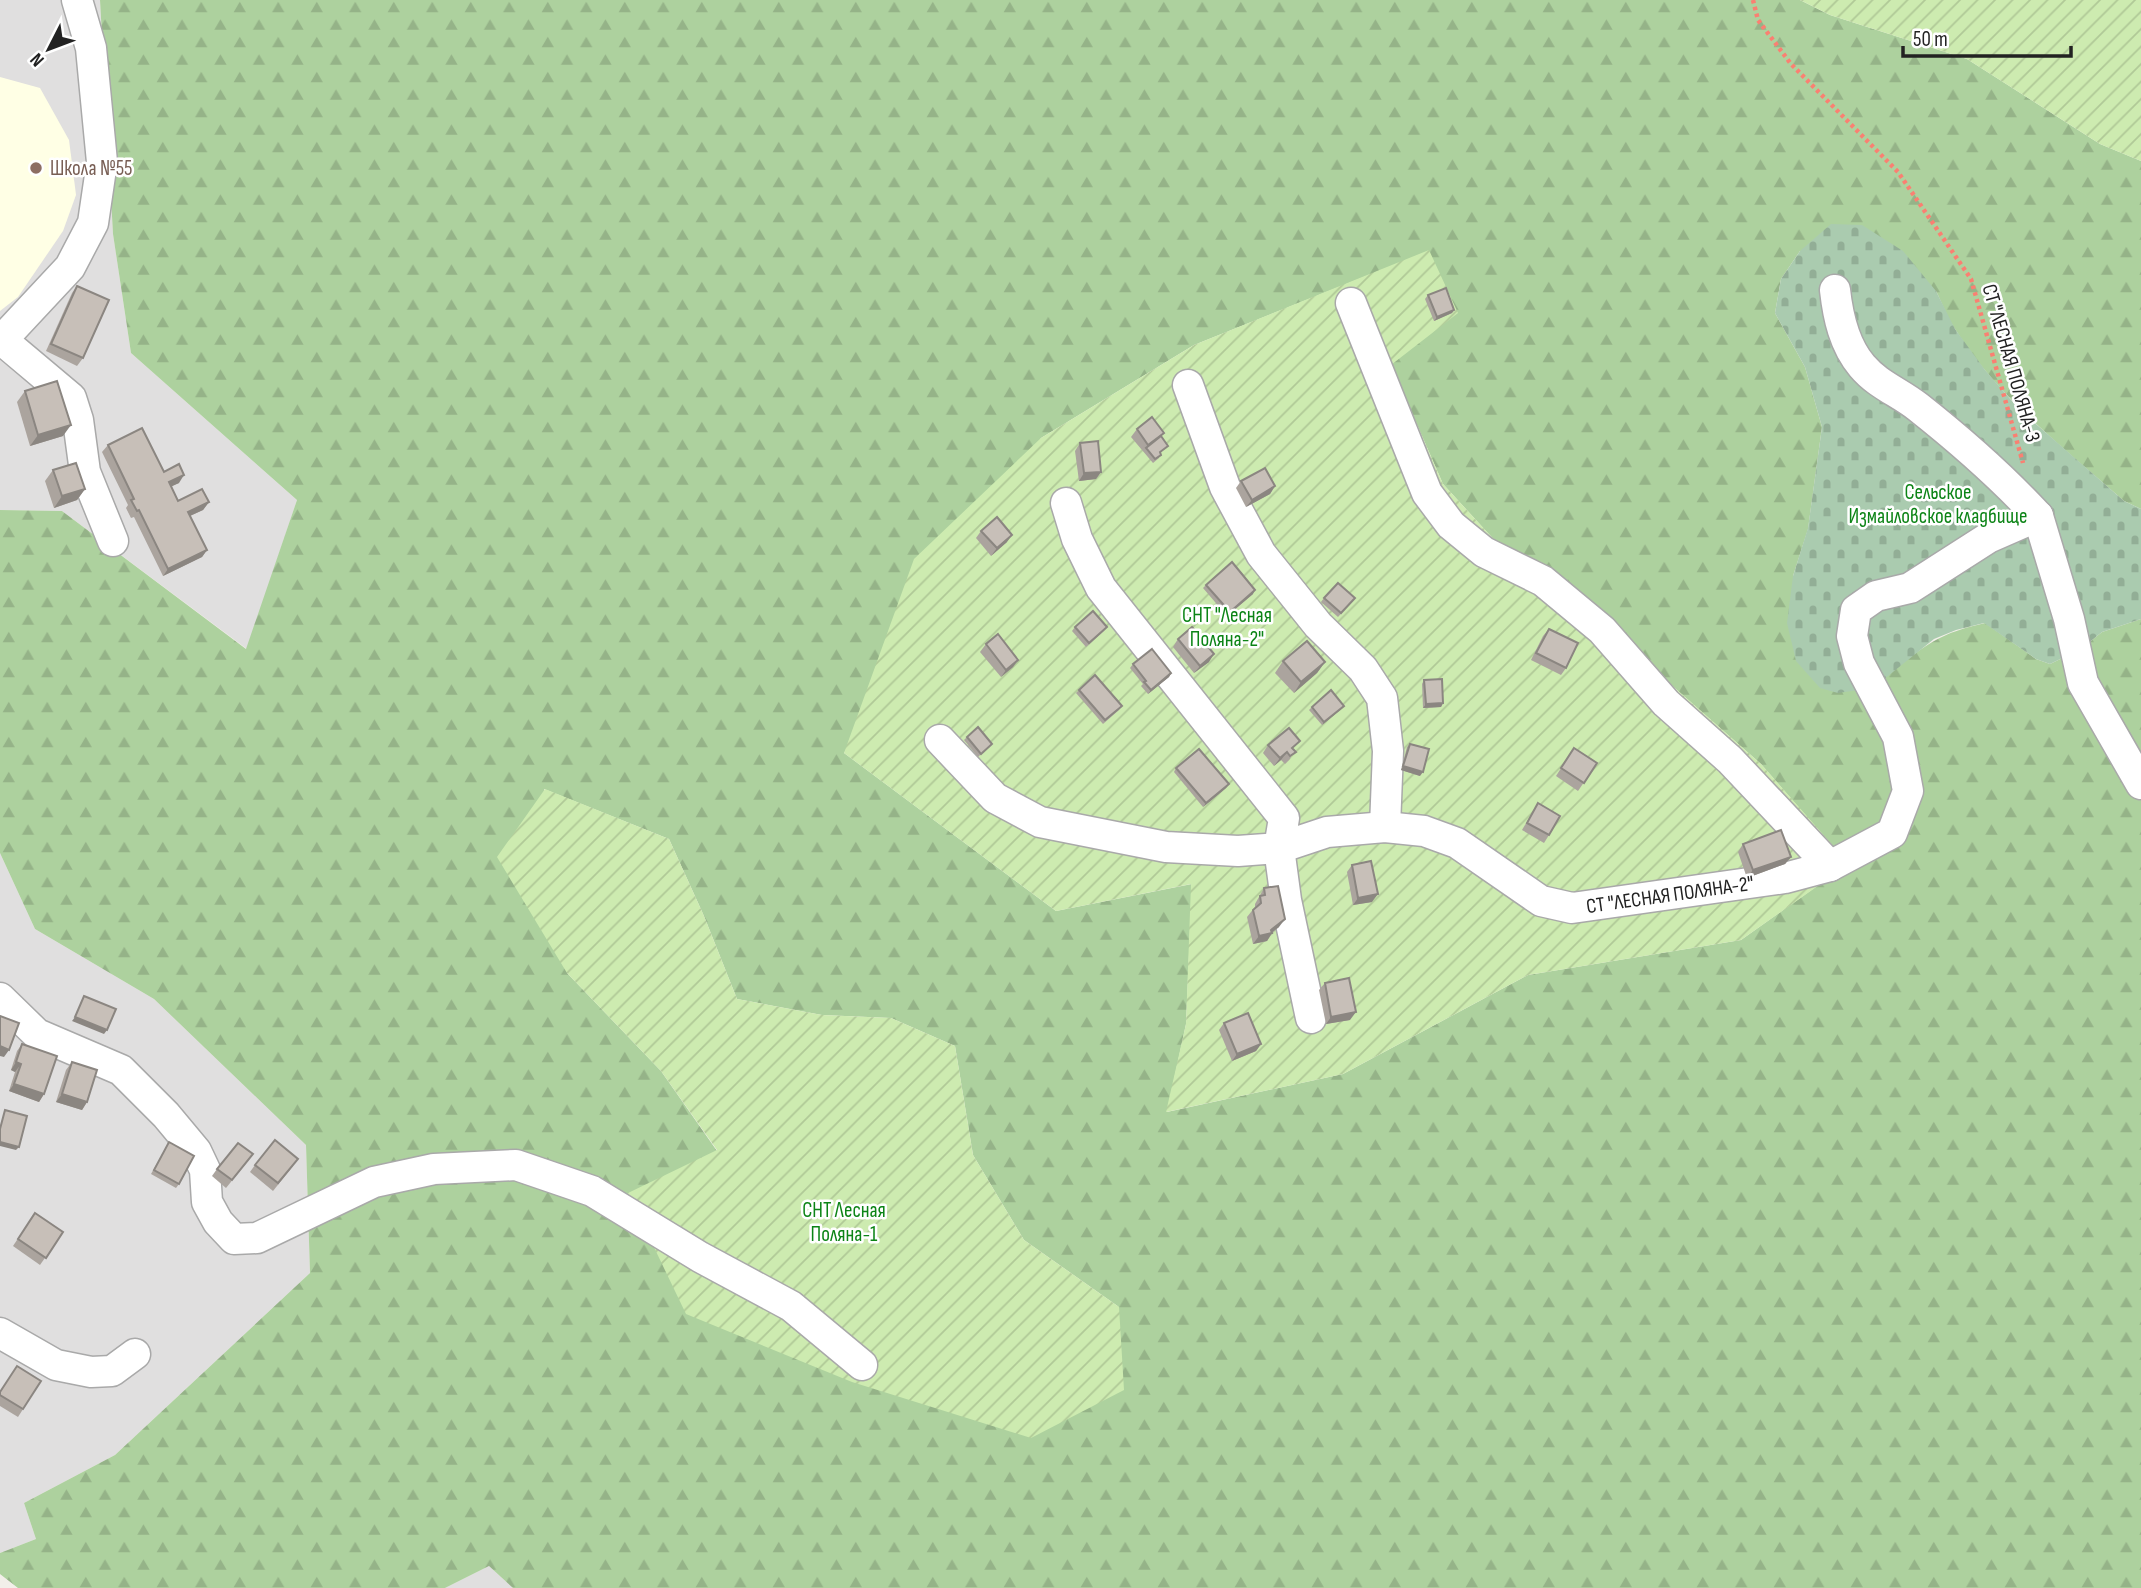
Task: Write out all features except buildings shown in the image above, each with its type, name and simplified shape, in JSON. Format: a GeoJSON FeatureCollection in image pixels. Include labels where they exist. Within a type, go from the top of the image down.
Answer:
{"type":"FeatureCollection","features":[{"type":"Feature","properties":{"kind":"street"},"geometry":{"type":"LineString","coordinates":[[77,0],[91,48],[102,162],[93,223],[70,267],[1,341],[71,398],[78,420],[85,472],[113,541]]}},
{"type":"Feature","properties":{"kind":"street"},"geometry":{"type":"LineString","coordinates":[[1836,290],[1838,317],[1860,364],[1877,382],[1915,404],[1976,454],[2005,479],[2038,516],[2069,619],[2083,683],[2141,784]]}},
{"type":"Feature","properties":{"kind":"street"},"geometry":{"type":"LineString","coordinates":[[1350,303],[1427,493],[1451,526],[1484,552],[1543,581],[1601,630],[1666,703],[1730,760],[1830,866]]}},
{"type":"Feature","properties":{"kind":"street"},"geometry":{"type":"LineString","coordinates":[[1188,385],[1225,488],[1261,554],[1318,625],[1363,669],[1382,698],[1388,751],[1385,827]]}},
{"type":"Feature","properties":{"kind":"street"},"geometry":{"type":"LineString","coordinates":[[1066,503],[1077,539],[1101,588],[1284,818],[1279,848],[1286,900],[1311,1018]]}},
{"type":"Feature","properties":{"kind":"street","name":"СТ \"ЛЕСНАЯ ПОЛЯНА-2\""},"geometry":{"type":"LineString","coordinates":[[940,740],[995,798],[1040,822],[1166,847],[1238,851],[1279,848],[1327,832],[1385,827],[1424,831],[1457,843],[1541,901],[1572,908],[1786,878],[1830,866],[1892,833],[1908,791],[1898,737],[1859,663],[1852,636],[1856,610],[1876,596],[1910,588],[1988,538],[2038,516]]}},
{"type":"Feature","properties":{"kind":"street"},"geometry":{"type":"LineString","coordinates":[[0,998],[37,1034],[121,1070],[166,1115],[196,1151],[205,1170],[206,1202],[218,1222],[234,1239],[257,1238],[374,1182],[434,1170],[516,1166],[592,1191],[699,1257],[791,1306],[862,1365]]}},
{"type":"Feature","properties":{"kind":"street"},"geometry":{"type":"LineString","coordinates":[[0,1333],[56,1364],[91,1372],[112,1371],[135,1354]]}},
{"type":"Feature","properties":{"kind":"path","name":"СТ \"ЛЕСНАЯ ПОЛЯНА-3"},"geometry":{"type":"LineString","coordinates":[[1753,0],[1758,20],[1791,64],[1898,173],[1971,279],[2024,463]]}},
{"type":"Feature","properties":{"kind":"shaded area"},"geometry":{"type":"Polygon","coordinates":[[[0,0],[100,0],[113,234],[131,353],[297,500],[247,649],[62,511],[0,510],[0,0]]]}},
{"type":"Feature","properties":{"kind":"shaded area","name":"Школа №55"},"geometry":{"type":"Polygon","coordinates":[[[0,77],[40,88],[69,140],[76,195],[63,231],[18,297],[0,311],[0,77]]]}},
{"type":"Feature","properties":{"kind":"shaded area"},"geometry":{"type":"Polygon","coordinates":[[[0,853],[35,929],[154,999],[306,1145],[310,1273],[115,1455],[24,1503],[36,1539],[0,1553],[0,853]]]}},
{"type":"Feature","properties":{"kind":"shaded area"},"geometry":{"type":"Polygon","coordinates":[[[489,1566],[513,1588],[445,1588],[489,1566]]]}},
{"type":"Feature","properties":{"kind":"green space"},"geometry":{"type":"Polygon","coordinates":[[[100,0],[1800,0],[1830,15],[1967,59],[2100,144],[2141,161],[2141,509],[2124,501],[2055,441],[1991,378],[1952,324],[1936,291],[1800,251],[1781,279],[1775,313],[1805,367],[1822,427],[1808,529],[1793,576],[1906,660],[1942,637],[1985,623],[2036,659],[2050,664],[2081,649],[2102,632],[2141,619],[2141,1588],[513,1588],[489,1566],[445,1588],[18,1588],[0,1574],[0,1553],[36,1539],[24,1503],[115,1455],[310,1273],[306,1145],[154,999],[35,929],[0,853],[0,510],[62,511],[246,649],[297,500],[131,353],[113,234],[100,0]],[[1429,251],[1194,345],[1041,438],[844,753],[1056,911],[1192,884],[1186,1024],[1167,1112],[1343,1074],[1528,975],[1741,940],[1848,864],[1761,764],[1651,667],[1498,544],[1443,484],[1391,365],[1429,251]],[[544,789],[567,973],[661,1071],[717,1151],[1119,1307],[1024,1240],[973,1155],[955,1046],[891,1018],[822,1015],[737,999],[669,839],[544,789]]]}},
{"type":"Feature","properties":{"kind":"green space"},"geometry":{"type":"Polygon","coordinates":[[[1800,0],[2141,0],[2141,161],[2100,144],[1967,59],[1830,15],[1800,0]]]}},
{"type":"Feature","properties":{"kind":"green space","name":"Сельское Измайловское кладбище"},"geometry":{"type":"Polygon","coordinates":[[[1831,224],[1862,225],[1903,251],[1936,291],[1955,329],[1985,370],[2019,409],[2124,501],[2141,509],[2141,619],[2102,632],[2081,649],[2050,664],[2036,659],[1984,623],[1934,639],[1873,688],[1838,693],[1820,688],[1796,661],[1787,623],[1793,576],[1808,528],[1822,427],[1805,367],[1775,313],[1781,279],[1800,251],[1831,224]]]}},
{"type":"Feature","properties":{"kind":"green space","name":"СНТ \"Лесная Поляна-2\""},"geometry":{"type":"Polygon","coordinates":[[[1429,250],[1458,313],[1391,365],[1443,484],[1498,544],[1651,667],[1761,764],[1849,864],[1741,940],[1528,975],[1343,1074],[1166,1112],[1186,1024],[1191,884],[1056,911],[844,753],[914,559],[1041,438],[1194,345],[1429,250]]]}},
{"type":"Feature","properties":{"kind":"green space","name":"СНТ Лесная Поляна-1"},"geometry":{"type":"Polygon","coordinates":[[[545,789],[669,839],[737,999],[822,1015],[891,1018],[955,1046],[973,1155],[1024,1240],[1119,1307],[1124,1390],[1031,1438],[852,1382],[686,1314],[628,1193],[717,1150],[661,1071],[567,973],[497,857],[545,789]]]}},
{"type":"Feature","properties":{"kind":"place","name":"Школа №55"},"geometry":{"type":"Point","coordinates":[36,168]}}]}
